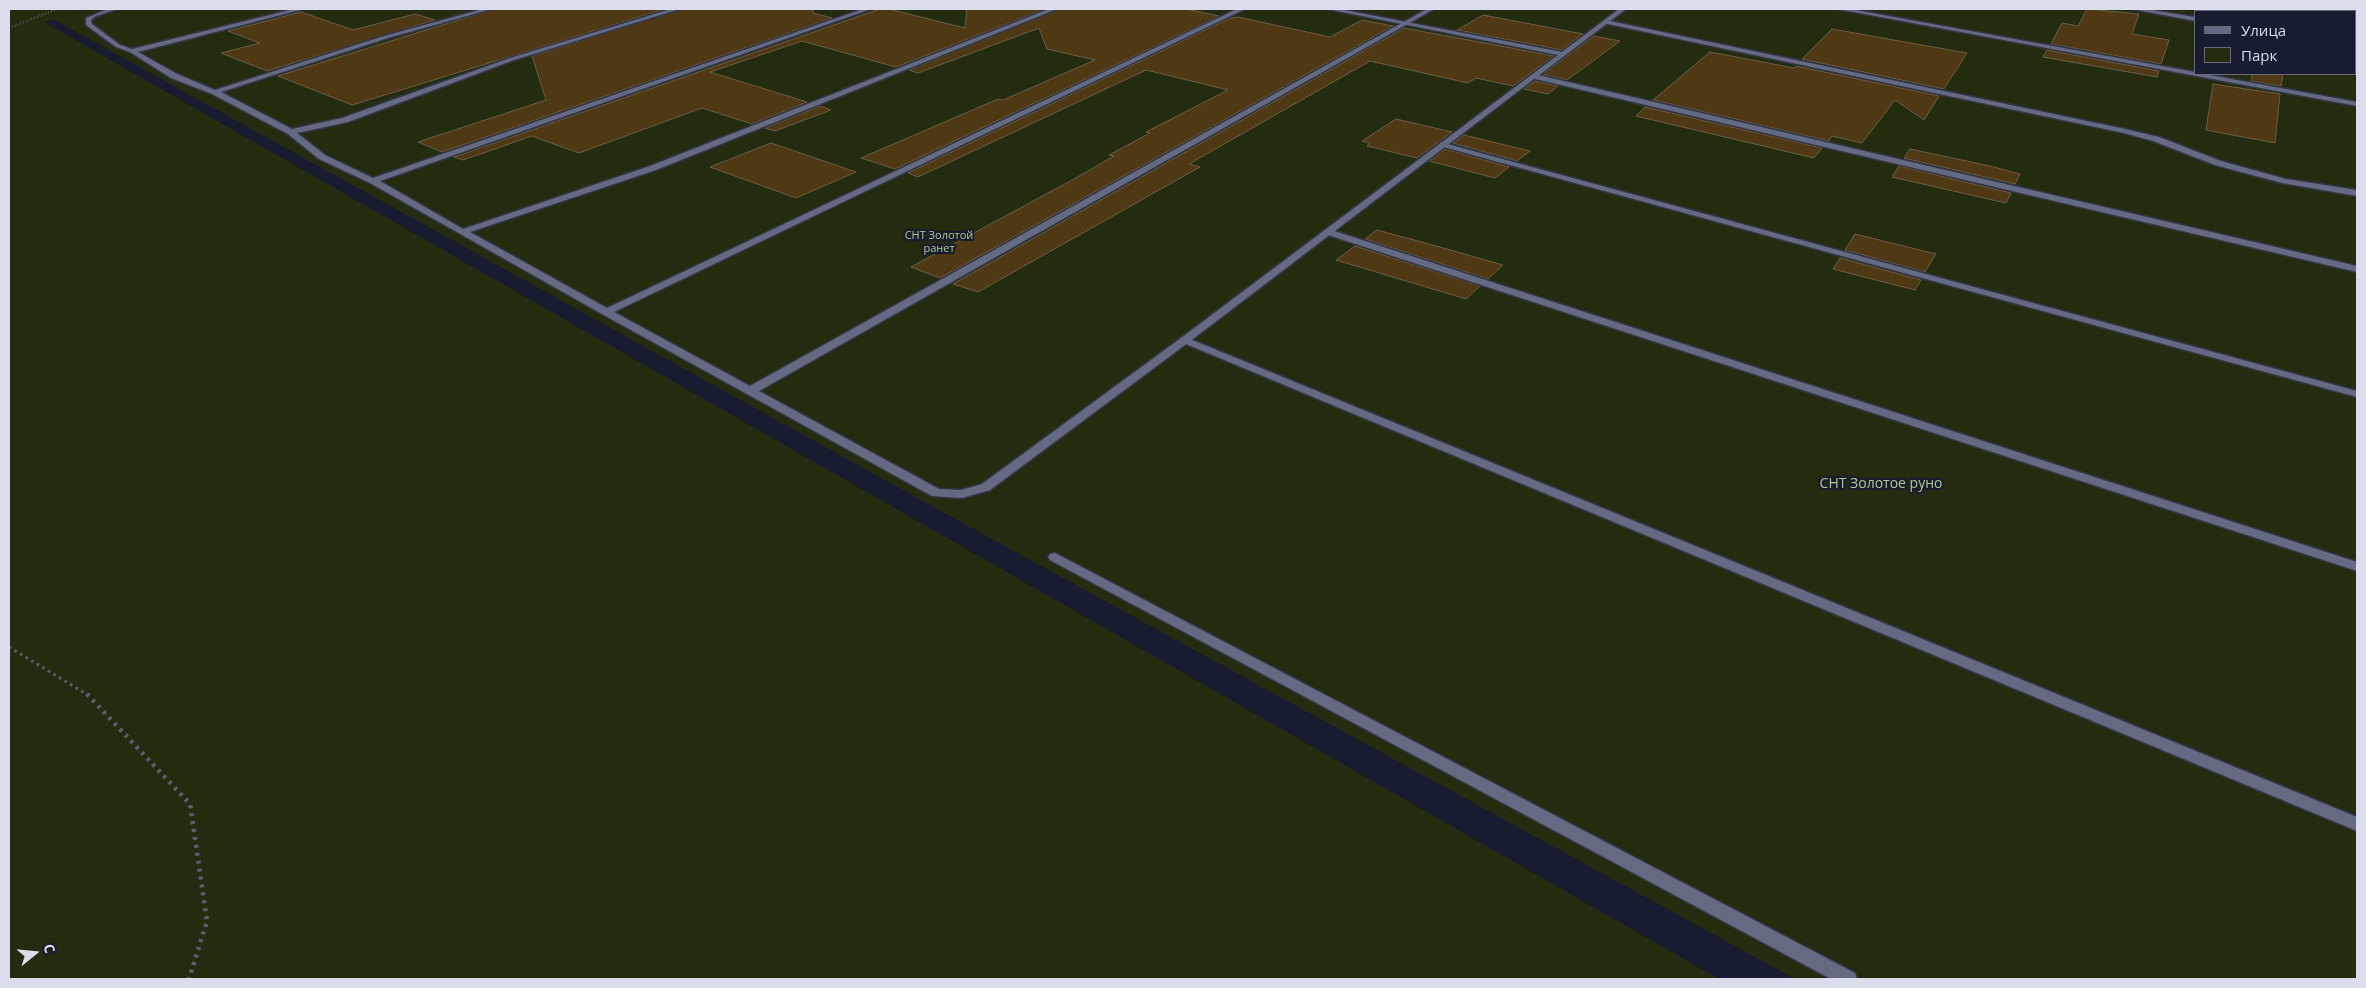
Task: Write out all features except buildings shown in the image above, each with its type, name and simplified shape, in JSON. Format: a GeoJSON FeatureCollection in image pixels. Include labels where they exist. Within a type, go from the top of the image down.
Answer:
{"type":"FeatureCollection","features":[{"type":"Feature","properties":{"kind":"street"},"geometry":{"type":"LineString","coordinates":[[114,9],[94,15],[88,19],[89,25],[118,46],[132,51],[174,76],[215,92],[291,132],[322,157],[373,181],[606,312],[752,390],[936,493],[962,494],[986,487],[1185,340],[1623,9]]}},
{"type":"Feature","properties":{"kind":"street"},"geometry":{"type":"LineString","coordinates":[[132,51],[301,9]]}},
{"type":"Feature","properties":{"kind":"street"},"geometry":{"type":"LineString","coordinates":[[215,92],[386,37],[489,9]]}},
{"type":"Feature","properties":{"kind":"street"},"geometry":{"type":"LineString","coordinates":[[291,132],[321,127],[345,120],[504,62],[677,9]]}},
{"type":"Feature","properties":{"kind":"street"},"geometry":{"type":"LineString","coordinates":[[373,181],[868,9]]}},
{"type":"Feature","properties":{"kind":"street"},"geometry":{"type":"LineString","coordinates":[[462,232],[654,168],[1054,9]]}},
{"type":"Feature","properties":{"kind":"street"},"geometry":{"type":"LineString","coordinates":[[606,312],[1242,9]]}},
{"type":"Feature","properties":{"kind":"street"},"geometry":{"type":"LineString","coordinates":[[1330,9],[1563,54]]}},
{"type":"Feature","properties":{"kind":"street"},"geometry":{"type":"LineString","coordinates":[[752,390],[1431,9]]}},
{"type":"Feature","properties":{"kind":"street"},"geometry":{"type":"LineString","coordinates":[[1841,9],[2194,74]]}},
{"type":"Feature","properties":{"kind":"street"},"geometry":{"type":"LineString","coordinates":[[2136,9],[2194,18]]}},
{"type":"Feature","properties":{"kind":"street"},"geometry":{"type":"LineString","coordinates":[[1606,22],[2125,131],[2156,139],[2218,163],[2285,182],[2357,193]]}},
{"type":"Feature","properties":{"kind":"street"},"geometry":{"type":"LineString","coordinates":[[2199,75],[2357,104]]}},
{"type":"Feature","properties":{"kind":"street"},"geometry":{"type":"LineString","coordinates":[[1534,76],[2357,269]]}},
{"type":"Feature","properties":{"kind":"street"},"geometry":{"type":"LineString","coordinates":[[1444,144],[2357,394]]}},
{"type":"Feature","properties":{"kind":"street"},"geometry":{"type":"LineString","coordinates":[[1328,232],[2357,567]]}},
{"type":"Feature","properties":{"kind":"street"},"geometry":{"type":"LineString","coordinates":[[1185,340],[2357,824]]}},
{"type":"Feature","properties":{"kind":"street"},"geometry":{"type":"LineString","coordinates":[[1055,557],[1848,979]]}},
{"type":"Feature","properties":{"kind":"path"},"geometry":{"type":"LineString","coordinates":[[9,28],[57,9]]}},
{"type":"Feature","properties":{"kind":"path"},"geometry":{"type":"LineString","coordinates":[[9,647],[85,692],[190,804],[207,921],[189,979]]}},
{"type":"Feature","properties":{"kind":"green space"},"geometry":{"type":"Polygon","coordinates":[[[9,9],[85,9],[44,22],[1719,979],[9,979],[9,9]]]}},
{"type":"Feature","properties":{"kind":"green space","name":"СНТ Золотое руно"},"geometry":{"type":"Polygon","coordinates":[[[88,9],[2357,9],[2357,979],[1795,979],[959,521],[53,19],[88,9]]]}},
{"type":"Feature","properties":{"kind":"park label","name":"СНТ Золотой ранет"},"geometry":{"type":"Point","coordinates":[939,242]}}]}
